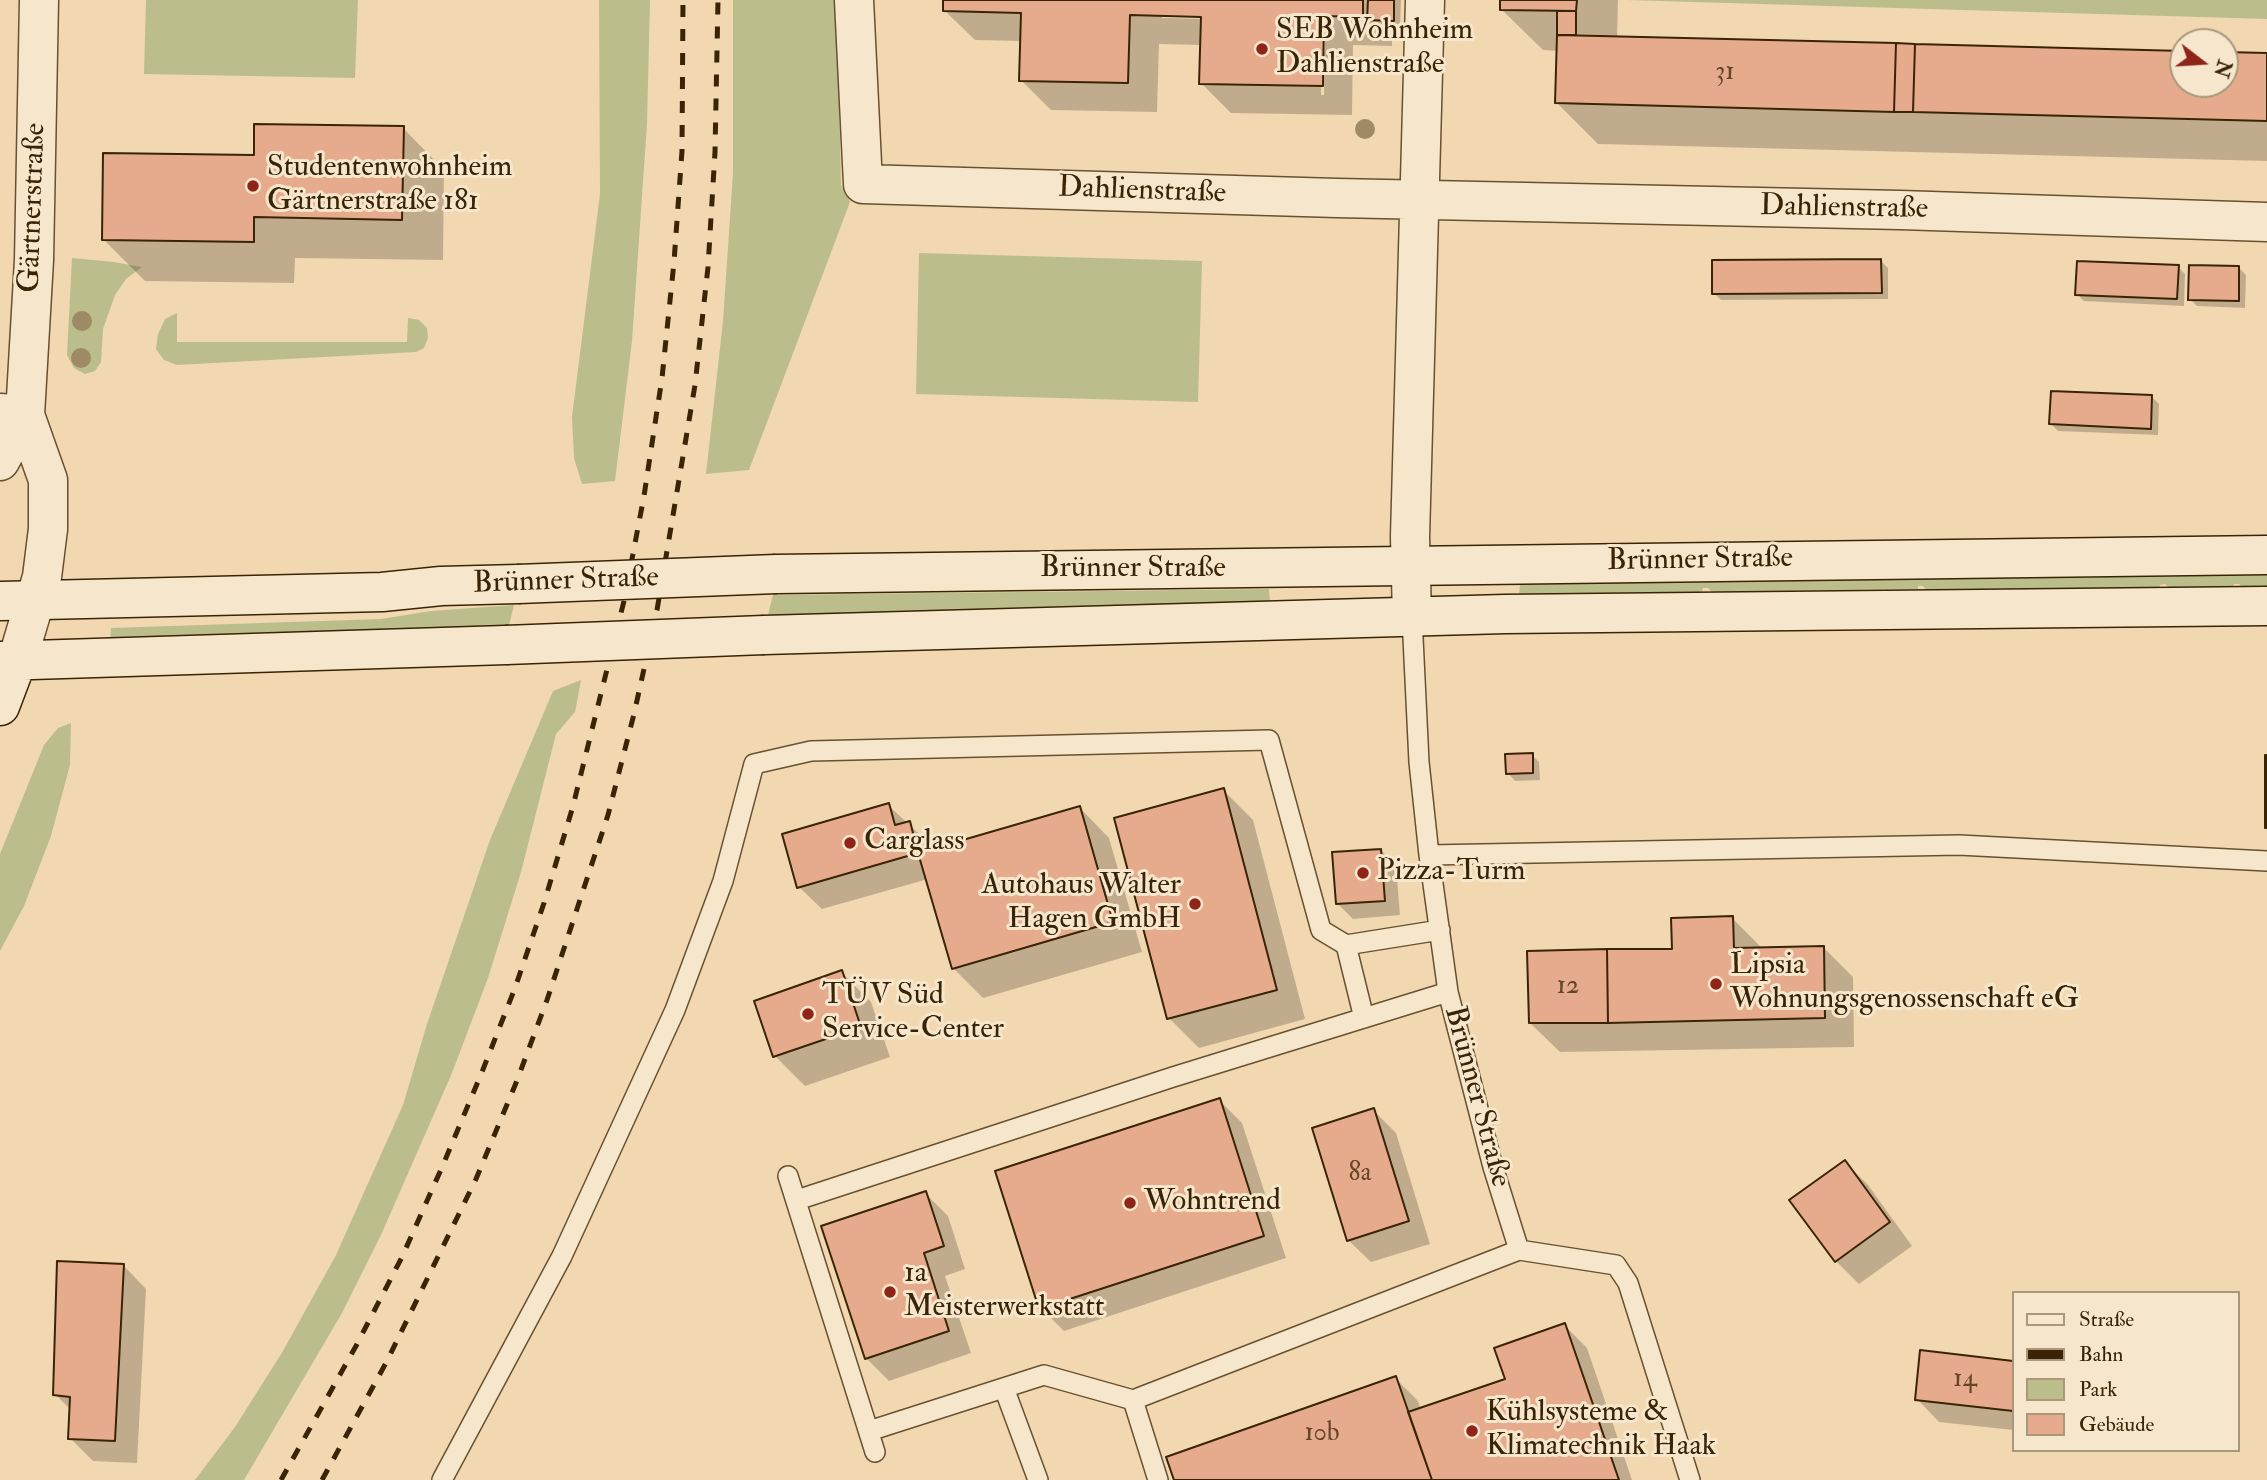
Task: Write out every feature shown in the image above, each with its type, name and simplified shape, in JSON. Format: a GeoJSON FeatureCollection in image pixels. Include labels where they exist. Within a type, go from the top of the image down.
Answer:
{"type":"FeatureCollection","features":[{"type":"Feature","properties":{"kind":"main road","name":"Gärtnerstraße"},"geometry":{"type":"LineString","coordinates":[[0,461],[13,414],[34,260],[39,0]]}},
{"type":"Feature","properties":{"kind":"main road","name":"Dahlienstraße"},"geometry":{"type":"LineString","coordinates":[[855,0],[863,184],[2267,222]]}},
{"type":"Feature","properties":{"kind":"main road"},"geometry":{"type":"LineString","coordinates":[[1412,617],[1410,566],[1425,0]]}},
{"type":"Feature","properties":{"kind":"main road","name":"Gärtnerstraße"},"geometry":{"type":"LineString","coordinates":[[0,706],[18,601],[48,542],[48,480],[13,414]]}},
{"type":"Feature","properties":{"kind":"main road","name":"Brünner Straße"},"geometry":{"type":"LineString","coordinates":[[18,601],[382,592],[441,586],[776,574],[2267,555]]}},
{"type":"Feature","properties":{"kind":"main road","name":"Brünner Straße"},"geometry":{"type":"LineString","coordinates":[[9,661],[764,635],[1412,617],[2267,606]]}},
{"type":"Feature","properties":{"kind":"lane","name":"Brünner Straße"},"geometry":{"type":"LineString","coordinates":[[1412,617],[1419,762],[1448,992],[1493,1167],[1520,1250]]}},
{"type":"Feature","properties":{"kind":"lane"},"geometry":{"type":"LineString","coordinates":[[442,1480],[562,1256],[675,1010],[723,881],[754,764],[811,751],[1269,740],[1321,930],[1346,945],[1440,930]]}},
{"type":"Feature","properties":{"kind":"lane"},"geometry":{"type":"LineString","coordinates":[[1429,855],[1959,845],[2267,861]]}},
{"type":"Feature","properties":{"kind":"lane"},"geometry":{"type":"LineString","coordinates":[[1346,945],[1364,1018]]}},
{"type":"Feature","properties":{"kind":"lane"},"geometry":{"type":"LineString","coordinates":[[797,1200],[1173,1077],[1448,992]]}},
{"type":"Feature","properties":{"kind":"lane"},"geometry":{"type":"LineString","coordinates":[[788,1176],[876,1452]]}},
{"type":"Feature","properties":{"kind":"lane"},"geometry":{"type":"LineString","coordinates":[[869,1431],[1044,1375],[1133,1400],[1520,1250],[1616,1265],[1628,1283],[1690,1480]]}},
{"type":"Feature","properties":{"kind":"lane"},"geometry":{"type":"LineString","coordinates":[[1004,1388],[1038,1480]]}},
{"type":"Feature","properties":{"kind":"lane"},"geometry":{"type":"LineString","coordinates":[[1133,1400],[1158,1480]]}},
{"type":"Feature","properties":{"kind":"green space"},"geometry":{"type":"Polygon","coordinates":[[[146,0],[358,0],[355,78],[144,74],[146,0]]]}},
{"type":"Feature","properties":{"kind":"green space"},"geometry":{"type":"Polygon","coordinates":[[[599,0],[650,0],[647,124],[632,341],[615,481],[582,484],[574,458],[572,417],[600,194],[599,0]]]}},
{"type":"Feature","properties":{"kind":"green space"},"geometry":{"type":"Polygon","coordinates":[[[733,0],[837,0],[841,185],[850,202],[749,470],[706,474],[723,321],[733,173],[733,0]]]}},
{"type":"Feature","properties":{"kind":"green space"},"geometry":{"type":"Polygon","coordinates":[[[1626,0],[2267,0],[2267,19],[1626,0]]]}},
{"type":"Feature","properties":{"kind":"green space"},"geometry":{"type":"Polygon","coordinates":[[[919,253],[1202,261],[1198,402],[916,394],[919,253]]]}},
{"type":"Feature","properties":{"kind":"green space"},"geometry":{"type":"Polygon","coordinates":[[[72,258],[142,267],[126,279],[115,295],[103,329],[101,362],[95,371],[85,374],[74,368],[67,355],[72,258]]]}},
{"type":"Feature","properties":{"kind":"green space"},"geometry":{"type":"Polygon","coordinates":[[[177,313],[177,342],[407,342],[408,318],[419,320],[427,328],[428,338],[424,348],[416,352],[177,365],[164,360],[156,349],[158,334],[165,319],[177,313]]]}},
{"type":"Feature","properties":{"kind":"green space"},"geometry":{"type":"Polygon","coordinates":[[[2267,575],[2267,587],[2243,588],[2234,584],[2233,588],[2169,588],[2165,584],[2159,588],[1925,589],[1918,586],[1918,589],[1712,592],[1703,588],[1702,592],[1519,596],[1520,584],[2267,575]]]}},
{"type":"Feature","properties":{"kind":"green space"},"geometry":{"type":"Polygon","coordinates":[[[1269,589],[1270,602],[768,615],[773,595],[1269,589]]]}},
{"type":"Feature","properties":{"kind":"green space"},"geometry":{"type":"Polygon","coordinates":[[[514,605],[509,625],[110,640],[111,628],[381,619],[431,611],[514,605]]]}},
{"type":"Feature","properties":{"kind":"green space"},"geometry":{"type":"Polygon","coordinates":[[[581,680],[575,712],[556,734],[521,872],[488,978],[452,1073],[381,1235],[342,1313],[244,1480],[195,1480],[235,1427],[283,1351],[336,1255],[403,1105],[427,1024],[490,840],[553,691],[581,680]]]}},
{"type":"Feature","properties":{"kind":"green space"},"geometry":{"type":"Polygon","coordinates":[[[71,723],[70,765],[51,836],[24,906],[0,951],[0,854],[44,745],[58,728],[71,723]]]}},
{"type":"Feature","properties":{"kind":"building","name":"SEB Wohnheim Dahlienstraße"},"geometry":{"type":"Polygon","coordinates":[[[943,0],[1363,0],[1363,17],[1324,16],[1323,86],[1199,84],[1201,17],[1130,15],[1128,83],[1019,81],[1021,13],[943,11],[943,0]]]}},
{"type":"Feature","properties":{"kind":"building"},"geometry":{"type":"Polygon","coordinates":[[[1368,0],[1394,0],[1394,21],[1367,20],[1368,0]]]}},
{"type":"Feature","properties":{"kind":"building"},"geometry":{"type":"Polygon","coordinates":[[[1500,0],[1577,0],[1576,11],[1500,10],[1500,0]]]}},
{"type":"Feature","properties":{"kind":"building"},"geometry":{"type":"Polygon","coordinates":[[[1557,11],[1576,11],[1576,35],[1557,35],[1557,11]]]}},
{"type":"Feature","properties":{"kind":"building"},"geometry":{"type":"Polygon","coordinates":[[[1557,35],[1896,43],[1894,112],[1555,103],[1557,35]]]}},
{"type":"Feature","properties":{"kind":"building"},"geometry":{"type":"Polygon","coordinates":[[[1896,43],[1915,44],[1913,112],[1894,112],[1896,43]]]}},
{"type":"Feature","properties":{"kind":"building"},"geometry":{"type":"Polygon","coordinates":[[[1915,44],[2169,51],[2169,98],[2239,98],[2239,52],[2267,53],[2267,121],[1913,112],[1915,44]]]}},
{"type":"Feature","properties":{"kind":"building","name":"Studentenwohnheim Gärtnerstraße 181"},"geometry":{"type":"Polygon","coordinates":[[[254,124],[404,126],[402,220],[254,217],[254,242],[102,240],[103,153],[254,155],[254,124]]]}},
{"type":"Feature","properties":{"kind":"building"},"geometry":{"type":"Polygon","coordinates":[[[1881,259],[1882,293],[1712,294],[1712,260],[1881,259]]]}},
{"type":"Feature","properties":{"kind":"building"},"geometry":{"type":"Polygon","coordinates":[[[2077,261],[2179,265],[2177,299],[2075,295],[2077,261]]]}},
{"type":"Feature","properties":{"kind":"building"},"geometry":{"type":"Polygon","coordinates":[[[2189,265],[2239,266],[2239,301],[2188,300],[2189,265]]]}},
{"type":"Feature","properties":{"kind":"building"},"geometry":{"type":"Polygon","coordinates":[[[2051,391],[2152,395],[2151,429],[2049,424],[2051,391]]]}},
{"type":"Feature","properties":{"kind":"building"},"geometry":{"type":"Polygon","coordinates":[[[1533,753],[1533,773],[1506,774],[1505,754],[1533,753]]]}},
{"type":"Feature","properties":{"kind":"building"},"geometry":{"type":"Polygon","coordinates":[[[2267,755],[2267,828],[2265,828],[2267,755]]]}},
{"type":"Feature","properties":{"kind":"building","name":"Autohaus Walter Hagen GmbH"},"geometry":{"type":"Polygon","coordinates":[[[1224,788],[1277,990],[1167,1019],[1114,818],[1224,788]]]}},
{"type":"Feature","properties":{"kind":"building","name":"Carglass"},"geometry":{"type":"Polygon","coordinates":[[[889,803],[895,825],[910,821],[918,853],[797,888],[782,834],[889,803]]]}},
{"type":"Feature","properties":{"kind":"building"},"geometry":{"type":"Polygon","coordinates":[[[1080,806],[1113,922],[952,969],[918,853],[1080,806]]]}},
{"type":"Feature","properties":{"kind":"building"},"geometry":{"type":"Polygon","coordinates":[[[1381,849],[1385,901],[1336,904],[1332,852],[1381,849]]]}},
{"type":"Feature","properties":{"kind":"building","name":"Lipsia Wohnungsgenossenschaft eG"},"geometry":{"type":"Polygon","coordinates":[[[1733,916],[1734,948],[1824,946],[1825,1018],[1608,1023],[1607,949],[1672,949],[1671,918],[1733,916]]]}},
{"type":"Feature","properties":{"kind":"building"},"geometry":{"type":"Polygon","coordinates":[[[1607,949],[1608,1023],[1529,1023],[1527,951],[1607,949]]]}},
{"type":"Feature","properties":{"kind":"building","name":"TÜV Süd Service-Center"},"geometry":{"type":"Polygon","coordinates":[[[842,970],[861,1027],[773,1057],[754,1001],[842,970]]]}},
{"type":"Feature","properties":{"kind":"building","name":"Wohntrend"},"geometry":{"type":"Polygon","coordinates":[[[1220,1098],[1264,1236],[1039,1309],[995,1171],[1220,1098]]]}},
{"type":"Feature","properties":{"kind":"building"},"geometry":{"type":"Polygon","coordinates":[[[1374,1108],[1409,1221],[1347,1241],[1312,1128],[1374,1108]]]}},
{"type":"Feature","properties":{"kind":"building"},"geometry":{"type":"Polygon","coordinates":[[[1845,1160],[1890,1222],[1835,1262],[1789,1200],[1845,1160]]]}},
{"type":"Feature","properties":{"kind":"building","name":"1a Meisterwerkstatt"},"geometry":{"type":"Polygon","coordinates":[[[926,1191],[944,1246],[924,1253],[949,1331],[865,1359],[821,1226],[926,1191]]]}},
{"type":"Feature","properties":{"kind":"building"},"geometry":{"type":"Polygon","coordinates":[[[57,1261],[124,1264],[115,1441],[68,1439],[70,1397],[53,1395],[57,1261]]]}},
{"type":"Feature","properties":{"kind":"building"},"geometry":{"type":"Polygon","coordinates":[[[1565,1323],[1619,1480],[1432,1480],[1408,1412],[1505,1379],[1494,1348],[1565,1323]]]}},
{"type":"Feature","properties":{"kind":"building"},"geometry":{"type":"Polygon","coordinates":[[[1920,1350],[2011,1361],[2011,1411],[1915,1400],[1920,1350]]]}},
{"type":"Feature","properties":{"kind":"building"},"geometry":{"type":"Polygon","coordinates":[[[1396,1376],[1432,1480],[1174,1480],[1166,1457],[1396,1376]]]}},
{"type":"Feature","properties":{"kind":"railway"},"geometry":{"type":"LineString","coordinates":[[281,1480],[402,1257],[443,1165],[515,988],[573,806],[624,601],[662,378],[682,151],[683,0]]}},
{"type":"Feature","properties":{"kind":"railway"},"geometry":{"type":"LineString","coordinates":[[322,1480],[387,1361],[476,1179],[547,1000],[608,815],[657,610],[695,385],[708,267],[715,152],[718,0]]}},
{"type":"Feature","properties":{"kind":"place","name":"SEB Wohnheim Dahlienstraße"},"geometry":{"type":"Point","coordinates":[1262,49]}},
{"type":"Feature","properties":{"kind":"place","name":"Studentenwohnheim Gärtnerstraße 181"},"geometry":{"type":"Point","coordinates":[253,186]}},
{"type":"Feature","properties":{"kind":"place","name":"Carglass"},"geometry":{"type":"Point","coordinates":[850,843]}},
{"type":"Feature","properties":{"kind":"place","name":"Pizza-Turm"},"geometry":{"type":"Point","coordinates":[1363,873]}},
{"type":"Feature","properties":{"kind":"place","name":"Autohaus Walter Hagen GmbH"},"geometry":{"type":"Point","coordinates":[1195,904]}},
{"type":"Feature","properties":{"kind":"place","name":"Lipsia Wohnungsgenossenschaft eG"},"geometry":{"type":"Point","coordinates":[1716,984]}},
{"type":"Feature","properties":{"kind":"place","name":"TÜV Süd Service-Center"},"geometry":{"type":"Point","coordinates":[808,1014]}},
{"type":"Feature","properties":{"kind":"place","name":"Wohntrend"},"geometry":{"type":"Point","coordinates":[1130,1203]}},
{"type":"Feature","properties":{"kind":"place","name":"1a Meisterwerkstatt"},"geometry":{"type":"Point","coordinates":[890,1292]}},
{"type":"Feature","properties":{"kind":"place","name":"Kühlsysteme & Klimatechnik Haak"},"geometry":{"type":"Point","coordinates":[1472,1431]}}]}
